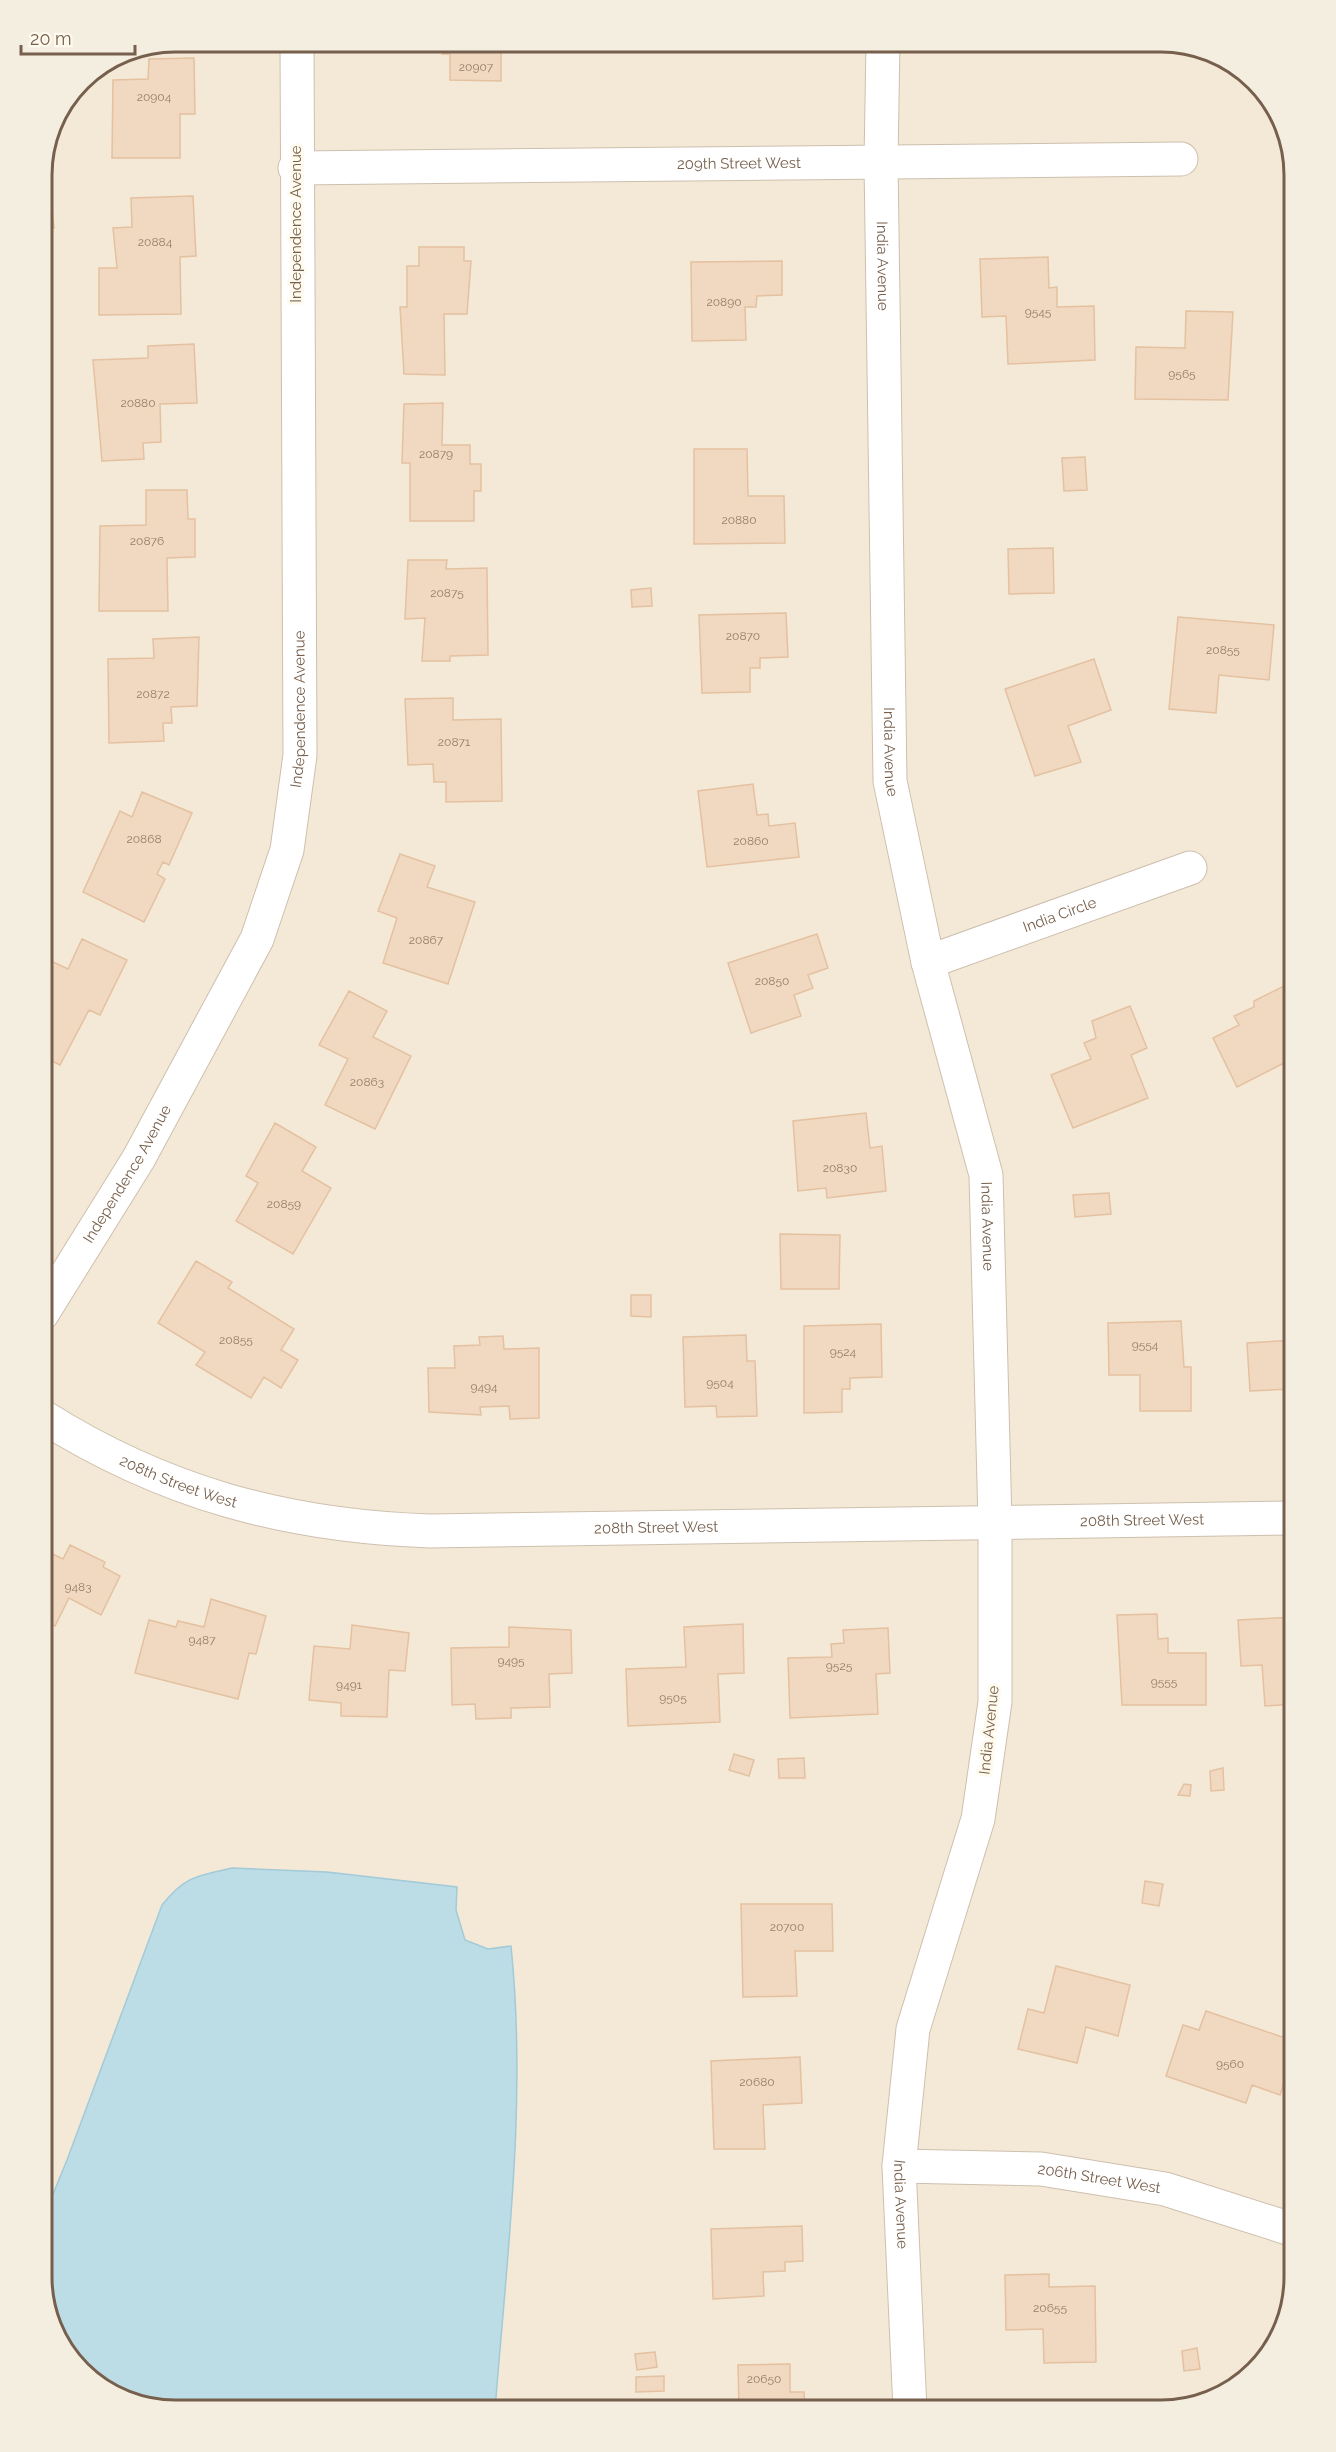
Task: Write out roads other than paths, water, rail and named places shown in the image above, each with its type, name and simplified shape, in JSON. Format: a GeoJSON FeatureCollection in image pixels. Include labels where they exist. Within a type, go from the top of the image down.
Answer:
{"type":"FeatureCollection","features":[{"type":"Feature","properties":{"kind":"street","name":"Independence Avenue"},"geometry":{"type":"LineString","coordinates":[[52,1297],[139,1158],[243,967],[268,910],[286,850],[300,755],[295,168],[297,53]]}},
{"type":"Feature","properties":{"kind":"street","name":"India Avenue"},"geometry":{"type":"LineString","coordinates":[[883,53],[881,162],[890,781],[928,962],[986,1175],[995,1522],[995,1702],[980,1807],[913,2028],[899,2166],[910,2400]]}},
{"type":"Feature","properties":{"kind":"street","name":"209th Street West"},"geometry":{"type":"LineString","coordinates":[[295,168],[1181,159]]}},
{"type":"Feature","properties":{"kind":"street","name":"India Circle"},"geometry":{"type":"LineString","coordinates":[[928,962],[1190,868]]}},
{"type":"Feature","properties":{"kind":"street","name":"208th Street West"},"geometry":{"type":"LineString","coordinates":[[52,1423],[82,1441],[176,1485],[275,1515],[378,1529],[429,1531],[1283,1518]]}},
{"type":"Feature","properties":{"kind":"street","name":"206th Street West"},"geometry":{"type":"LineString","coordinates":[[899,2166],[1041,2169],[1120,2181],[1165,2189],[1283,2227]]}},
{"type":"Feature","properties":{"kind":"water"},"geometry":{"type":"Polygon","coordinates":[[[232,1868],[327,1872],[457,1887],[456,1910],[465,1940],[488,1949],[511,1946],[517,2062],[516,2120],[510,2236],[496,2399],[168,2399],[152,2397],[128,2390],[101,2374],[78,2351],[69,2338],[59,2316],[52,2276],[52,2197],[162,1905],[185,1883],[210,1873],[232,1868]]]}}]}
